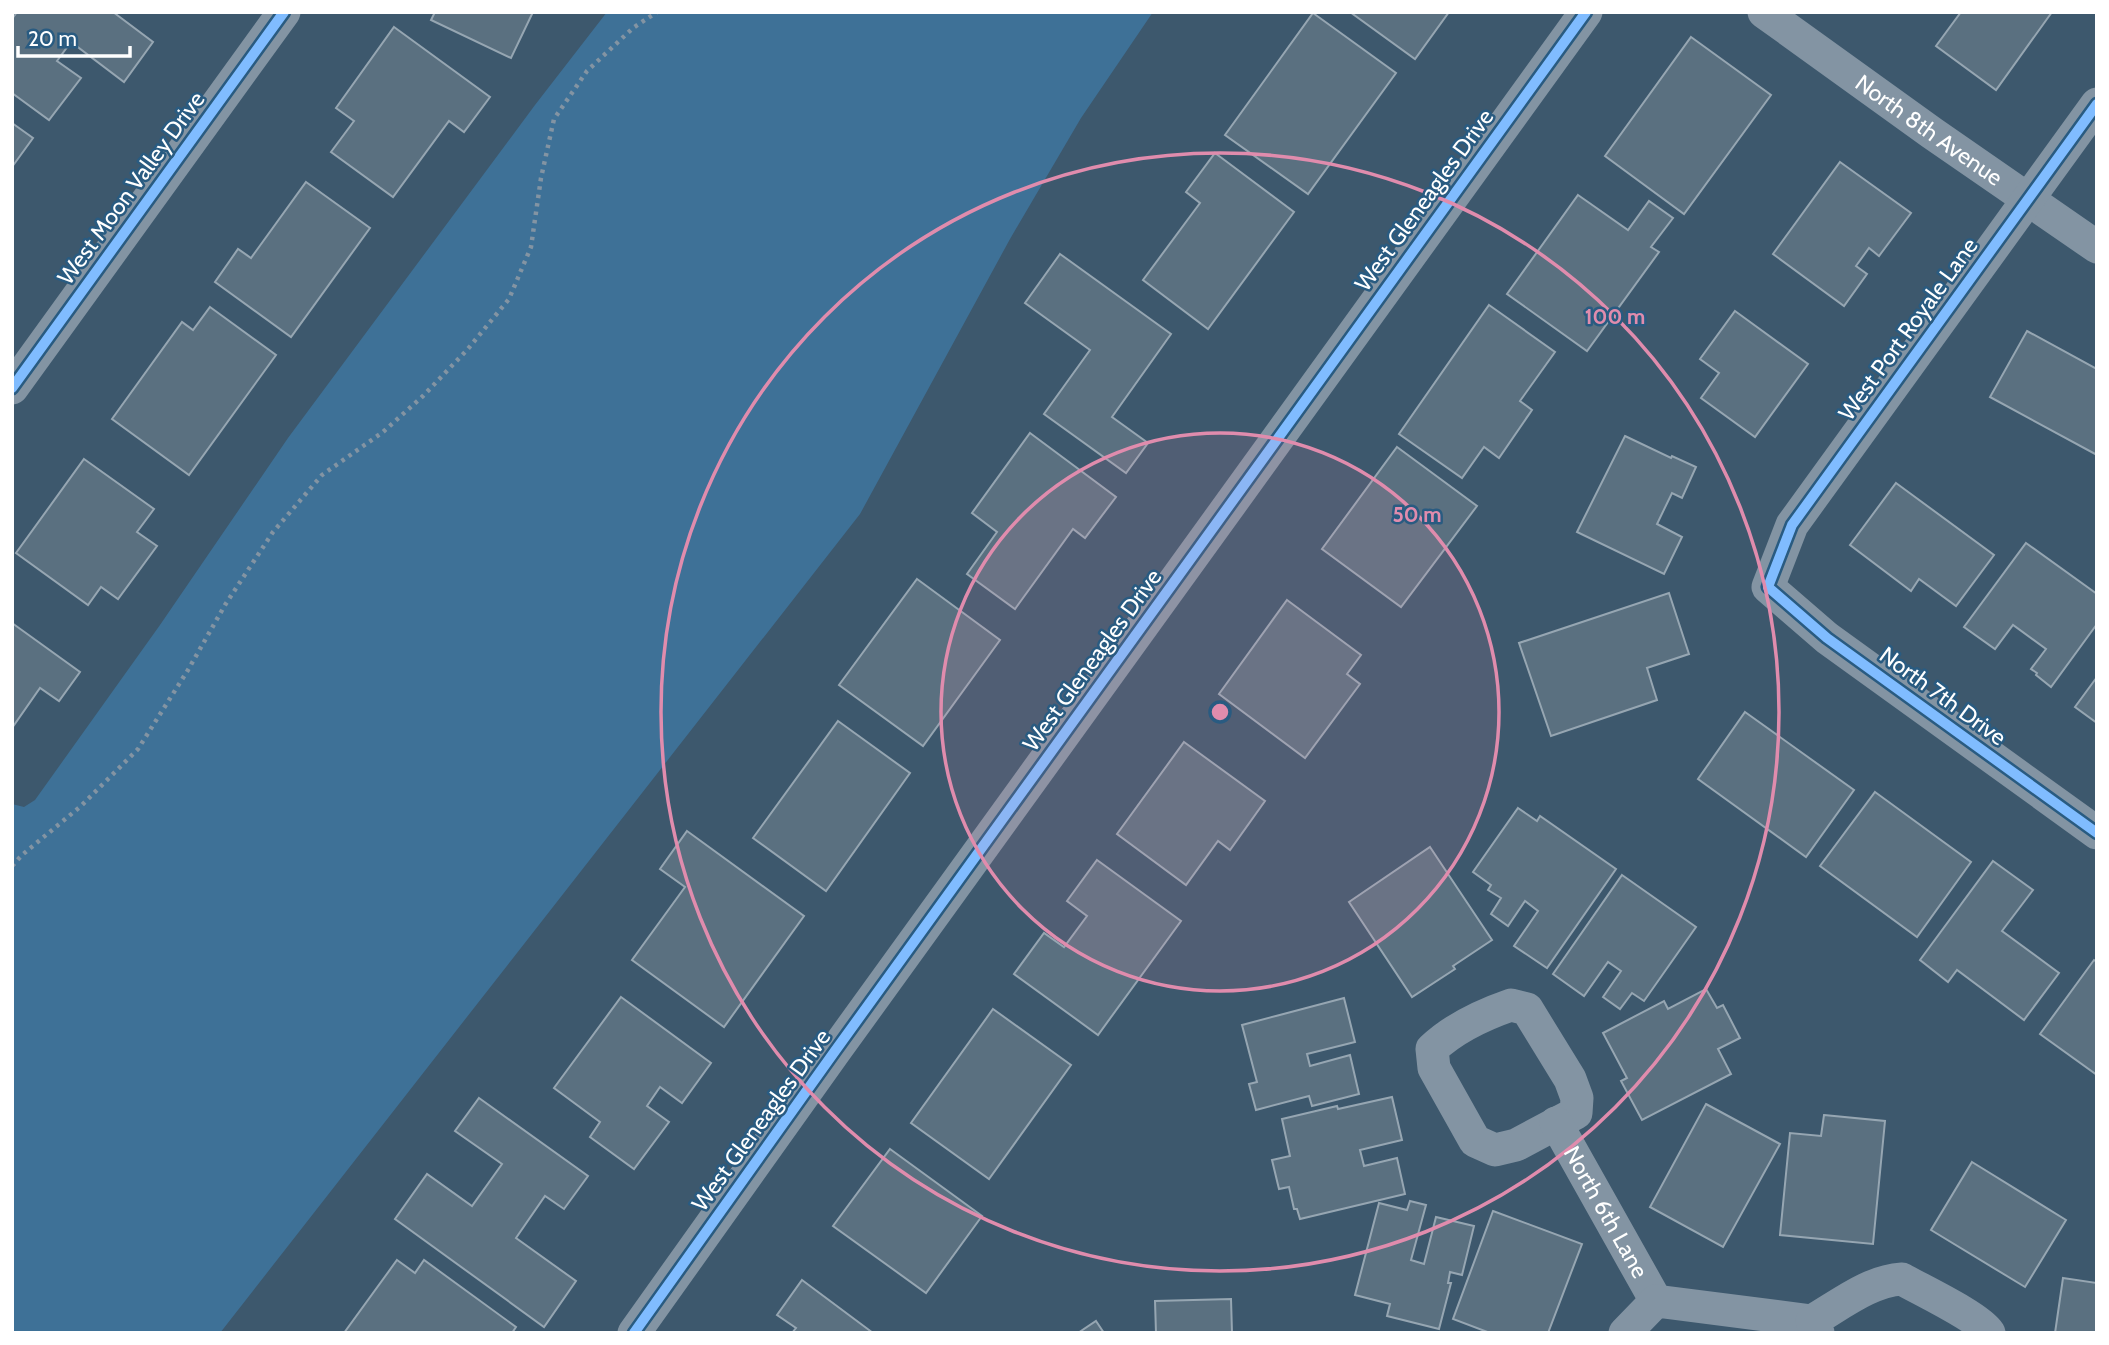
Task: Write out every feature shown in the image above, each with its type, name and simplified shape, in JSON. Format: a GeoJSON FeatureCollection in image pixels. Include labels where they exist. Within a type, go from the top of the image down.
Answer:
{"type":"FeatureCollection","features":[{"type":"Feature","properties":{"kind":"street","name":"West Moon Valley Drive"},"geometry":{"type":"LineString","coordinates":[[12,388],[284,12]]}},
{"type":"Feature","properties":{"kind":"street","name":"West Gleneagles Drive"},"geometry":{"type":"LineString","coordinates":[[634,1333],[1586,12]]}},
{"type":"Feature","properties":{"kind":"street","name":"North 8th Avenue"},"geometry":{"type":"LineString","coordinates":[[1764,12],[1931,133],[2097,247]]}},
{"type":"Feature","properties":{"kind":"street","name":"West Port Royale Lane"},"geometry":{"type":"LineString","coordinates":[[1768,587],[1792,525],[2097,104]]}},
{"type":"Feature","properties":{"kind":"street","name":"North 7th Drive"},"geometry":{"type":"LineString","coordinates":[[1768,587],[1828,638],[2097,833]]}},
{"type":"Feature","properties":{"kind":"street","name":"North 6th Lane"},"geometry":{"type":"LineString","coordinates":[[1511,1005],[1527,1009],[1570,1079],[1577,1098],[1576,1113],[1556,1123],[1516,1144],[1495,1150],[1475,1140],[1434,1068],[1432,1049],[1447,1035],[1494,1011],[1511,1005]]}},
{"type":"Feature","properties":{"kind":"street","name":"North 6th Lane"},"geometry":{"type":"LineString","coordinates":[[1556,1123],[1656,1301]]}},
{"type":"Feature","properties":{"kind":"street"},"geometry":{"type":"LineString","coordinates":[[1625,1333],[1656,1301],[1815,1327],[1872,1286],[1902,1279],[1975,1320],[1988,1329],[1989,1333]]}},
{"type":"Feature","properties":{"kind":"path"},"geometry":{"type":"LineString","coordinates":[[12,866],[81,806],[138,750],[266,542],[322,475],[383,432],[423,396],[467,350],[509,299],[531,247],[541,178],[554,119],[587,71],[633,28],[657,12]]}},
{"type":"Feature","properties":{"kind":"shaded area"},"geometry":{"type":"Polygon","coordinates":[[[607,12],[1153,12],[1081,118],[1010,239],[860,514],[220,1333],[12,1333],[12,804],[24,807],[35,800],[160,625],[288,438],[607,12]]]}},
{"type":"Feature","properties":{"kind":"building"},"geometry":{"type":"Polygon","coordinates":[[[17,12],[113,12],[153,42],[124,82],[71,42],[57,61],[81,78],[49,120],[12,93],[12,19],[17,12]]]}},
{"type":"Feature","properties":{"kind":"building"},"geometry":{"type":"Polygon","coordinates":[[[435,12],[533,12],[511,58],[431,20],[435,12]]]}},
{"type":"Feature","properties":{"kind":"building"},"geometry":{"type":"Polygon","coordinates":[[[1350,12],[1449,12],[1415,59],[1350,12]]]}},
{"type":"Feature","properties":{"kind":"building"},"geometry":{"type":"Polygon","coordinates":[[[1961,12],[2052,12],[1996,90],[1936,46],[1961,12]]]}},
{"type":"Feature","properties":{"kind":"building"},"geometry":{"type":"Polygon","coordinates":[[[1313,13],[1396,73],[1308,194],[1225,135],[1313,13]]]}},
{"type":"Feature","properties":{"kind":"building"},"geometry":{"type":"Polygon","coordinates":[[[394,27],[490,97],[464,132],[449,121],[393,197],[331,152],[354,121],[336,108],[394,27]]]}},
{"type":"Feature","properties":{"kind":"building"},"geometry":{"type":"Polygon","coordinates":[[[1691,37],[1771,95],[1684,214],[1605,156],[1691,37]]]}},
{"type":"Feature","properties":{"kind":"building"},"geometry":{"type":"Polygon","coordinates":[[[12,123],[33,138],[12,167],[12,123]]]}},
{"type":"Feature","properties":{"kind":"building"},"geometry":{"type":"Polygon","coordinates":[[[1215,153],[1294,212],[1208,329],[1143,280],[1200,203],[1186,192],[1215,153]]]}},
{"type":"Feature","properties":{"kind":"building"},"geometry":{"type":"Polygon","coordinates":[[[1840,162],[1911,213],[1879,256],[1869,248],[1856,266],[1867,274],[1844,306],[1773,254],[1840,162]]]}},
{"type":"Feature","properties":{"kind":"building"},"geometry":{"type":"Polygon","coordinates":[[[306,182],[370,228],[291,337],[215,282],[238,249],[251,258],[306,182]]]}},
{"type":"Feature","properties":{"kind":"building"},"geometry":{"type":"Polygon","coordinates":[[[1578,195],[1628,230],[1649,201],[1673,218],[1651,247],[1659,252],[1587,351],[1507,294],[1578,195]]]}},
{"type":"Feature","properties":{"kind":"building"},"geometry":{"type":"Polygon","coordinates":[[[1060,254],[1171,334],[1112,417],[1148,443],[1126,473],[1044,414],[1090,350],[1025,303],[1060,254]]]}},
{"type":"Feature","properties":{"kind":"building"},"geometry":{"type":"Polygon","coordinates":[[[1489,305],[1555,352],[1520,401],[1532,410],[1499,458],[1484,447],[1462,478],[1399,434],[1489,305]]]}},
{"type":"Feature","properties":{"kind":"building"},"geometry":{"type":"Polygon","coordinates":[[[210,307],[276,355],[189,475],[112,419],[182,322],[193,330],[210,307]]]}},
{"type":"Feature","properties":{"kind":"building"},"geometry":{"type":"Polygon","coordinates":[[[1735,311],[1808,364],[1755,437],[1701,398],[1719,373],[1700,359],[1735,311]]]}},
{"type":"Feature","properties":{"kind":"building"},"geometry":{"type":"Polygon","coordinates":[[[2027,331],[2097,369],[2097,455],[1990,397],[2027,331]]]}},
{"type":"Feature","properties":{"kind":"building"},"geometry":{"type":"Polygon","coordinates":[[[1030,433],[1116,497],[1085,538],[1073,529],[1015,609],[967,574],[997,532],[972,513],[1030,433]]]}},
{"type":"Feature","properties":{"kind":"building"},"geometry":{"type":"Polygon","coordinates":[[[1625,436],[1696,467],[1682,498],[1672,493],[1657,524],[1682,537],[1664,574],[1577,532],[1625,436]]]}},
{"type":"Feature","properties":{"kind":"building"},"geometry":{"type":"Polygon","coordinates":[[[1397,447],[1477,506],[1401,607],[1322,549],[1397,447]]]}},
{"type":"Feature","properties":{"kind":"building"},"geometry":{"type":"Polygon","coordinates":[[[84,459],[154,509],[137,532],[157,546],[118,599],[101,587],[88,605],[16,553],[84,459]]]}},
{"type":"Feature","properties":{"kind":"building"},"geometry":{"type":"Polygon","coordinates":[[[1896,483],[1994,555],[1956,606],[1919,579],[1911,591],[1850,545],[1896,483]]]}},
{"type":"Feature","properties":{"kind":"building"},"geometry":{"type":"Polygon","coordinates":[[[2026,543],[2097,594],[2097,624],[2051,687],[2031,669],[2046,649],[2013,625],[1995,649],[1964,627],[2026,543]]]}},
{"type":"Feature","properties":{"kind":"building"},"geometry":{"type":"Polygon","coordinates":[[[917,579],[1000,640],[923,746],[839,685],[917,579]]]}},
{"type":"Feature","properties":{"kind":"building"},"geometry":{"type":"Polygon","coordinates":[[[1669,593],[1689,654],[1647,668],[1657,700],[1551,736],[1519,643],[1669,593]]]}},
{"type":"Feature","properties":{"kind":"building"},"geometry":{"type":"Polygon","coordinates":[[[1287,600],[1361,655],[1347,674],[1360,684],[1305,758],[1219,694],[1287,600]]]}},
{"type":"Feature","properties":{"kind":"building"},"geometry":{"type":"Polygon","coordinates":[[[12,623],[80,672],[59,701],[40,688],[12,728],[12,623]]]}},
{"type":"Feature","properties":{"kind":"building"},"geometry":{"type":"Polygon","coordinates":[[[2097,677],[2097,723],[2075,707],[2097,677]]]}},
{"type":"Feature","properties":{"kind":"building"},"geometry":{"type":"Polygon","coordinates":[[[1745,712],[1854,790],[1806,857],[1698,779],[1745,712]]]}},
{"type":"Feature","properties":{"kind":"building"},"geometry":{"type":"Polygon","coordinates":[[[838,721],[910,773],[826,891],[753,838],[838,721]]]}},
{"type":"Feature","properties":{"kind":"building"},"geometry":{"type":"Polygon","coordinates":[[[1184,742],[1265,801],[1230,850],[1218,841],[1186,885],[1117,834],[1184,742]]]}},
{"type":"Feature","properties":{"kind":"building"},"geometry":{"type":"Polygon","coordinates":[[[1875,792],[1971,862],[1917,937],[1820,866],[1875,792]]]}},
{"type":"Feature","properties":{"kind":"building"},"geometry":{"type":"Polygon","coordinates":[[[1518,808],[1537,821],[1540,816],[1616,869],[1547,968],[1514,946],[1538,911],[1525,901],[1508,926],[1491,914],[1501,898],[1488,890],[1491,885],[1473,872],[1518,808]]]}},
{"type":"Feature","properties":{"kind":"building"},"geometry":{"type":"Polygon","coordinates":[[[687,831],[804,916],[724,1027],[632,960],[685,887],[660,869],[687,831]]]}},
{"type":"Feature","properties":{"kind":"building"},"geometry":{"type":"Polygon","coordinates":[[[1430,847],[1492,940],[1453,966],[1455,969],[1412,997],[1349,902],[1430,847]]]}},
{"type":"Feature","properties":{"kind":"building"},"geometry":{"type":"Polygon","coordinates":[[[1097,860],[1181,921],[1098,1035],[1014,974],[1044,933],[1064,947],[1087,916],[1067,901],[1097,860]]]}},
{"type":"Feature","properties":{"kind":"building"},"geometry":{"type":"Polygon","coordinates":[[[1993,861],[2033,890],[2002,931],[2059,973],[2024,1020],[1957,970],[1948,982],[1920,960],[1993,861]]]}},
{"type":"Feature","properties":{"kind":"building"},"geometry":{"type":"Polygon","coordinates":[[[1622,875],[1696,927],[1644,1001],[1632,993],[1620,1009],[1603,997],[1621,971],[1608,962],[1584,996],[1553,974],[1622,875]]]}},
{"type":"Feature","properties":{"kind":"building"},"geometry":{"type":"Polygon","coordinates":[[[2094,960],[2097,962],[2097,1075],[2040,1034],[2094,960]]]}},
{"type":"Feature","properties":{"kind":"building"},"geometry":{"type":"Polygon","coordinates":[[[1706,989],[1717,1008],[1723,1005],[1740,1038],[1718,1049],[1731,1074],[1642,1120],[1621,1081],[1627,1078],[1603,1033],[1664,1001],[1668,1009],[1706,989]]]}},
{"type":"Feature","properties":{"kind":"building"},"geometry":{"type":"Polygon","coordinates":[[[621,997],[711,1063],[682,1103],[660,1087],[647,1106],[669,1122],[634,1169],[590,1137],[600,1122],[554,1088],[621,997]]]}},
{"type":"Feature","properties":{"kind":"building"},"geometry":{"type":"Polygon","coordinates":[[[1344,998],[1355,1042],[1307,1054],[1310,1066],[1350,1055],[1359,1094],[1312,1106],[1309,1096],[1256,1110],[1249,1084],[1257,1082],[1242,1025],[1344,998]]]}},
{"type":"Feature","properties":{"kind":"building"},"geometry":{"type":"Polygon","coordinates":[[[993,1009],[1071,1065],[989,1179],[911,1123],[993,1009]]]}},
{"type":"Feature","properties":{"kind":"building"},"geometry":{"type":"Polygon","coordinates":[[[1392,1097],[1402,1140],[1360,1150],[1364,1166],[1397,1158],[1405,1194],[1300,1219],[1297,1209],[1294,1209],[1289,1187],[1279,1189],[1272,1160],[1290,1156],[1282,1119],[1392,1097]]]}},
{"type":"Feature","properties":{"kind":"building"},"geometry":{"type":"Polygon","coordinates":[[[479,1098],[588,1176],[564,1209],[545,1196],[516,1238],[576,1281],[544,1327],[395,1219],[427,1174],[472,1206],[502,1164],[455,1131],[479,1098]]]}},
{"type":"Feature","properties":{"kind":"building"},"geometry":{"type":"Polygon","coordinates":[[[1706,1104],[1780,1144],[1723,1247],[1650,1207],[1706,1104]]]}},
{"type":"Feature","properties":{"kind":"building"},"geometry":{"type":"Polygon","coordinates":[[[1824,1115],[1885,1121],[1873,1244],[1780,1235],[1790,1133],[1821,1136],[1824,1115]]]}},
{"type":"Feature","properties":{"kind":"building"},"geometry":{"type":"Polygon","coordinates":[[[890,1149],[982,1216],[926,1293],[833,1226],[890,1149]]]}},
{"type":"Feature","properties":{"kind":"building"},"geometry":{"type":"Polygon","coordinates":[[[1972,1162],[2066,1220],[2025,1287],[1931,1230],[1972,1162]]]}},
{"type":"Feature","properties":{"kind":"building"},"geometry":{"type":"Polygon","coordinates":[[[1410,1201],[1426,1205],[1411,1260],[1424,1264],[1436,1217],[1474,1226],[1462,1275],[1450,1272],[1448,1283],[1451,1283],[1439,1329],[1387,1316],[1390,1304],[1355,1295],[1379,1203],[1407,1210],[1410,1201]]]}},
{"type":"Feature","properties":{"kind":"building"},"geometry":{"type":"Polygon","coordinates":[[[1493,1211],[1582,1244],[1548,1333],[1490,1333],[1453,1319],[1493,1211]]]}},
{"type":"Feature","properties":{"kind":"building"},"geometry":{"type":"Polygon","coordinates":[[[397,1260],[415,1273],[424,1260],[516,1327],[512,1333],[344,1333],[397,1260]]]}},
{"type":"Feature","properties":{"kind":"building"},"geometry":{"type":"Polygon","coordinates":[[[2063,1278],[2097,1283],[2097,1333],[2055,1333],[2063,1278]]]}},
{"type":"Feature","properties":{"kind":"building"},"geometry":{"type":"Polygon","coordinates":[[[802,1280],[873,1333],[792,1333],[796,1328],[777,1315],[802,1280]]]}},
{"type":"Feature","properties":{"kind":"building"},"geometry":{"type":"Polygon","coordinates":[[[1231,1299],[1232,1333],[1156,1333],[1155,1301],[1231,1299]]]}},
{"type":"Feature","properties":{"kind":"building"},"geometry":{"type":"Polygon","coordinates":[[[1096,1321],[1104,1333],[1078,1333],[1096,1321]]]}},
{"type":"Feature","properties":{"kind":"cycle path"},"geometry":{"type":"LineString","coordinates":[[12,388],[284,12]]}},
{"type":"Feature","properties":{"kind":"cycle path"},"geometry":{"type":"LineString","coordinates":[[634,1333],[1586,12]]}},
{"type":"Feature","properties":{"kind":"cycle path"},"geometry":{"type":"LineString","coordinates":[[2097,104],[1792,525],[1768,587],[1827,638],[2097,833]]}}]}
